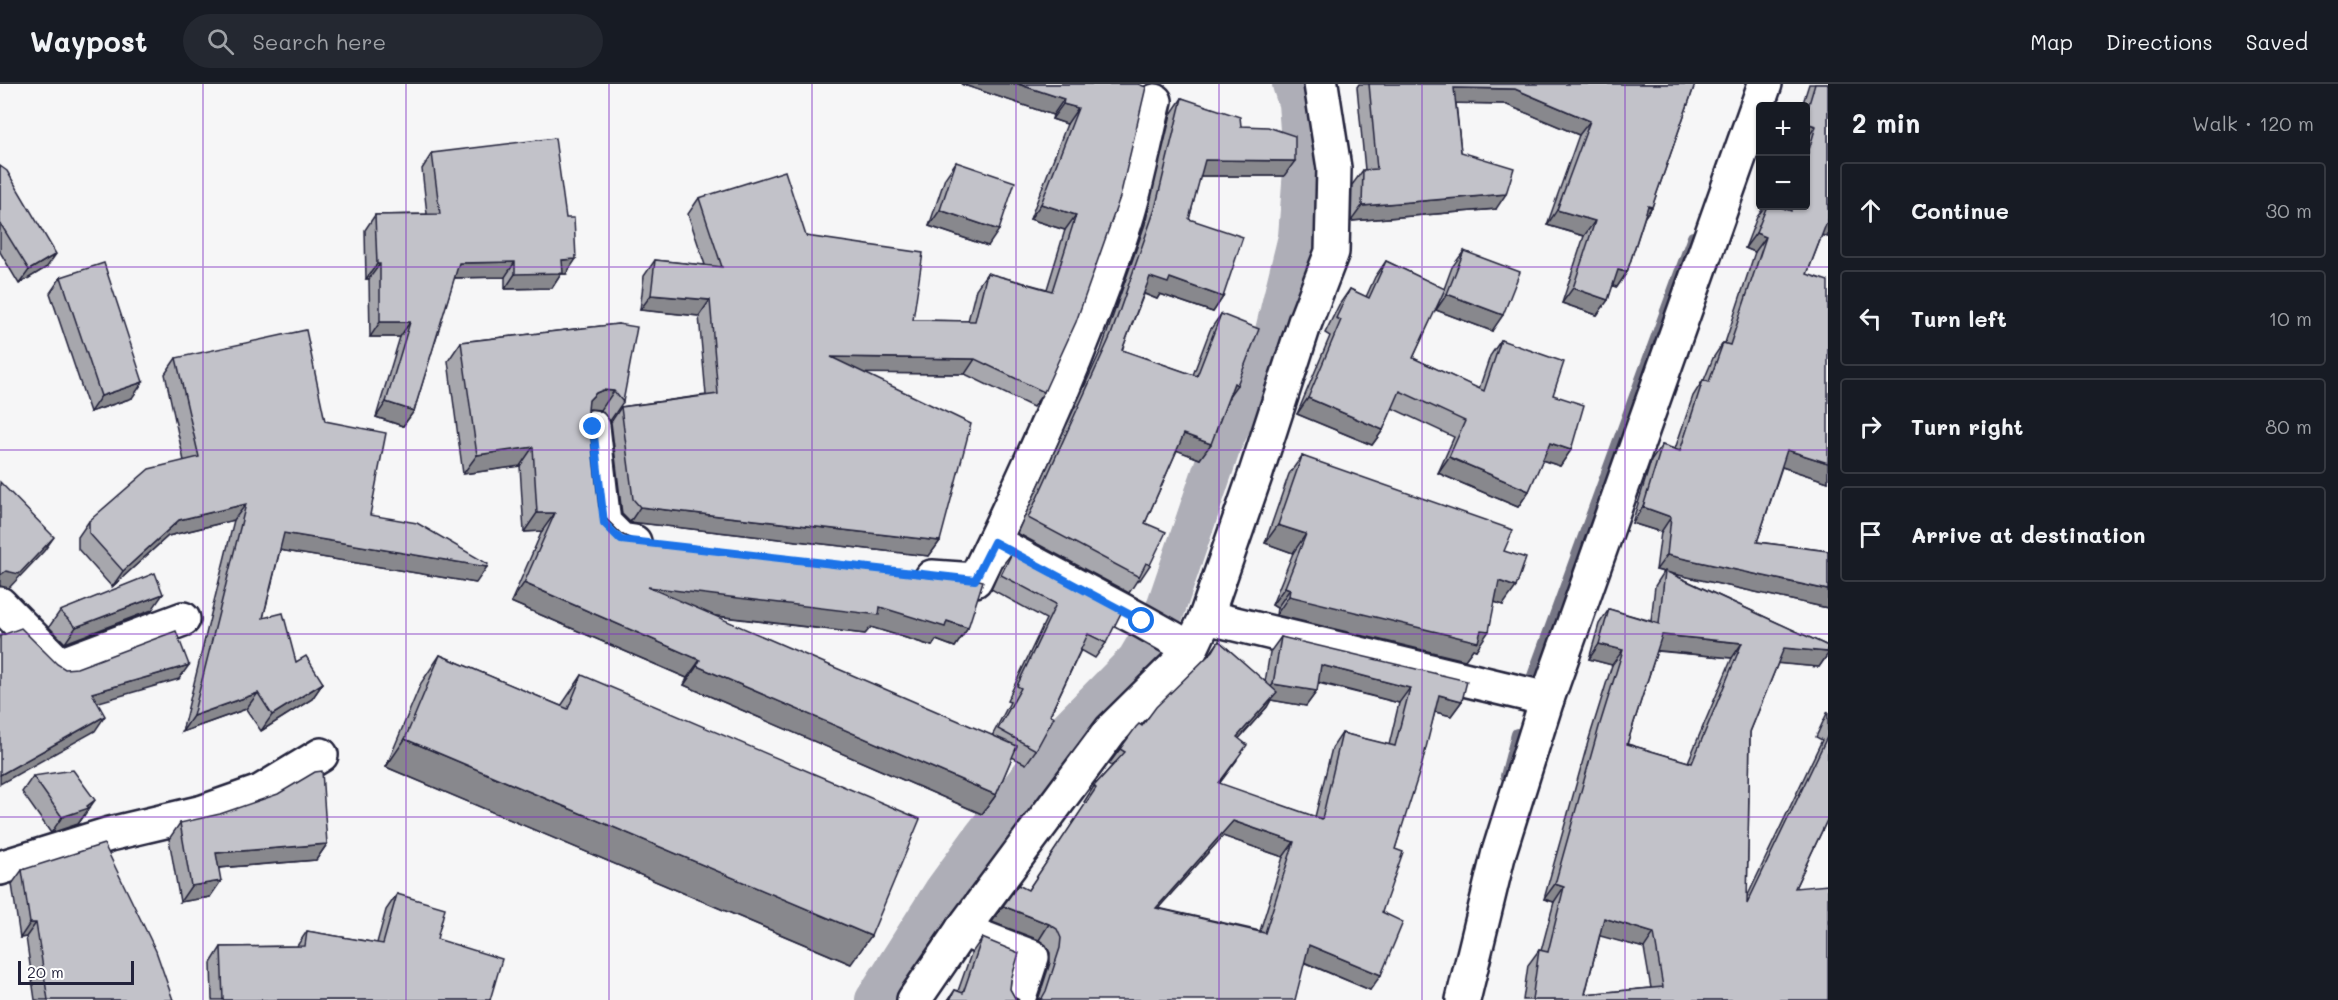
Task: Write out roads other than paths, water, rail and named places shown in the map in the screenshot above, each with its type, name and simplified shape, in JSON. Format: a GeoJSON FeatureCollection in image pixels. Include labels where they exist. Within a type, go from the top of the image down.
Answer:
{"type":"FeatureCollection","features":[{"type":"Feature","properties":{"kind":"street"},"geometry":{"type":"LineString","coordinates":[[914,1000],[962,930],[1111,730],[1206,617],[1305,322],[1332,252],[1334,168],[1321,84]]}},
{"type":"Feature","properties":{"kind":"street"},"geometry":{"type":"LineString","coordinates":[[1463,1000],[1499,852],[1547,699],[1765,84]]}},
{"type":"Feature","properties":{"kind":"street"},"geometry":{"type":"LineString","coordinates":[[904,573],[975,580],[1083,344],[1127,218],[1155,101]]}},
{"type":"Feature","properties":{"kind":"street"},"geometry":{"type":"LineString","coordinates":[[593,427],[604,523],[621,540],[668,546]]}},
{"type":"Feature","properties":{"kind":"street"},"geometry":{"type":"LineString","coordinates":[[994,542],[1142,621],[1181,646]]}},
{"type":"Feature","properties":{"kind":"street"},"geometry":{"type":"LineString","coordinates":[[0,604],[60,665],[183,619]]}},
{"type":"Feature","properties":{"kind":"street"},"geometry":{"type":"LineString","coordinates":[[1206,617],[1547,699]]}},
{"type":"Feature","properties":{"kind":"street"},"geometry":{"type":"LineString","coordinates":[[0,868],[110,834],[202,812],[260,792],[321,755]]}},
{"type":"Feature","properties":{"kind":"street"},"geometry":{"type":"LineString","coordinates":[[962,930],[1032,957],[1018,1000]]}},
{"type":"Feature","properties":{"kind":"waterway"},"geometry":{"type":"LineString","coordinates":[[875,1000],[944,891],[984,836],[1063,735],[1137,660],[1163,616],[1222,443],[1274,335],[1298,237],[1303,170],[1298,103],[1292,84]]}},
{"type":"Feature","properties":{"kind":"waterway"},"geometry":{"type":"LineString","coordinates":[[1530,684],[1693,237]]}},
{"type":"Feature","properties":{"kind":"waterway"},"geometry":{"type":"LineString","coordinates":[[1506,776],[1517,734]]}}]}
